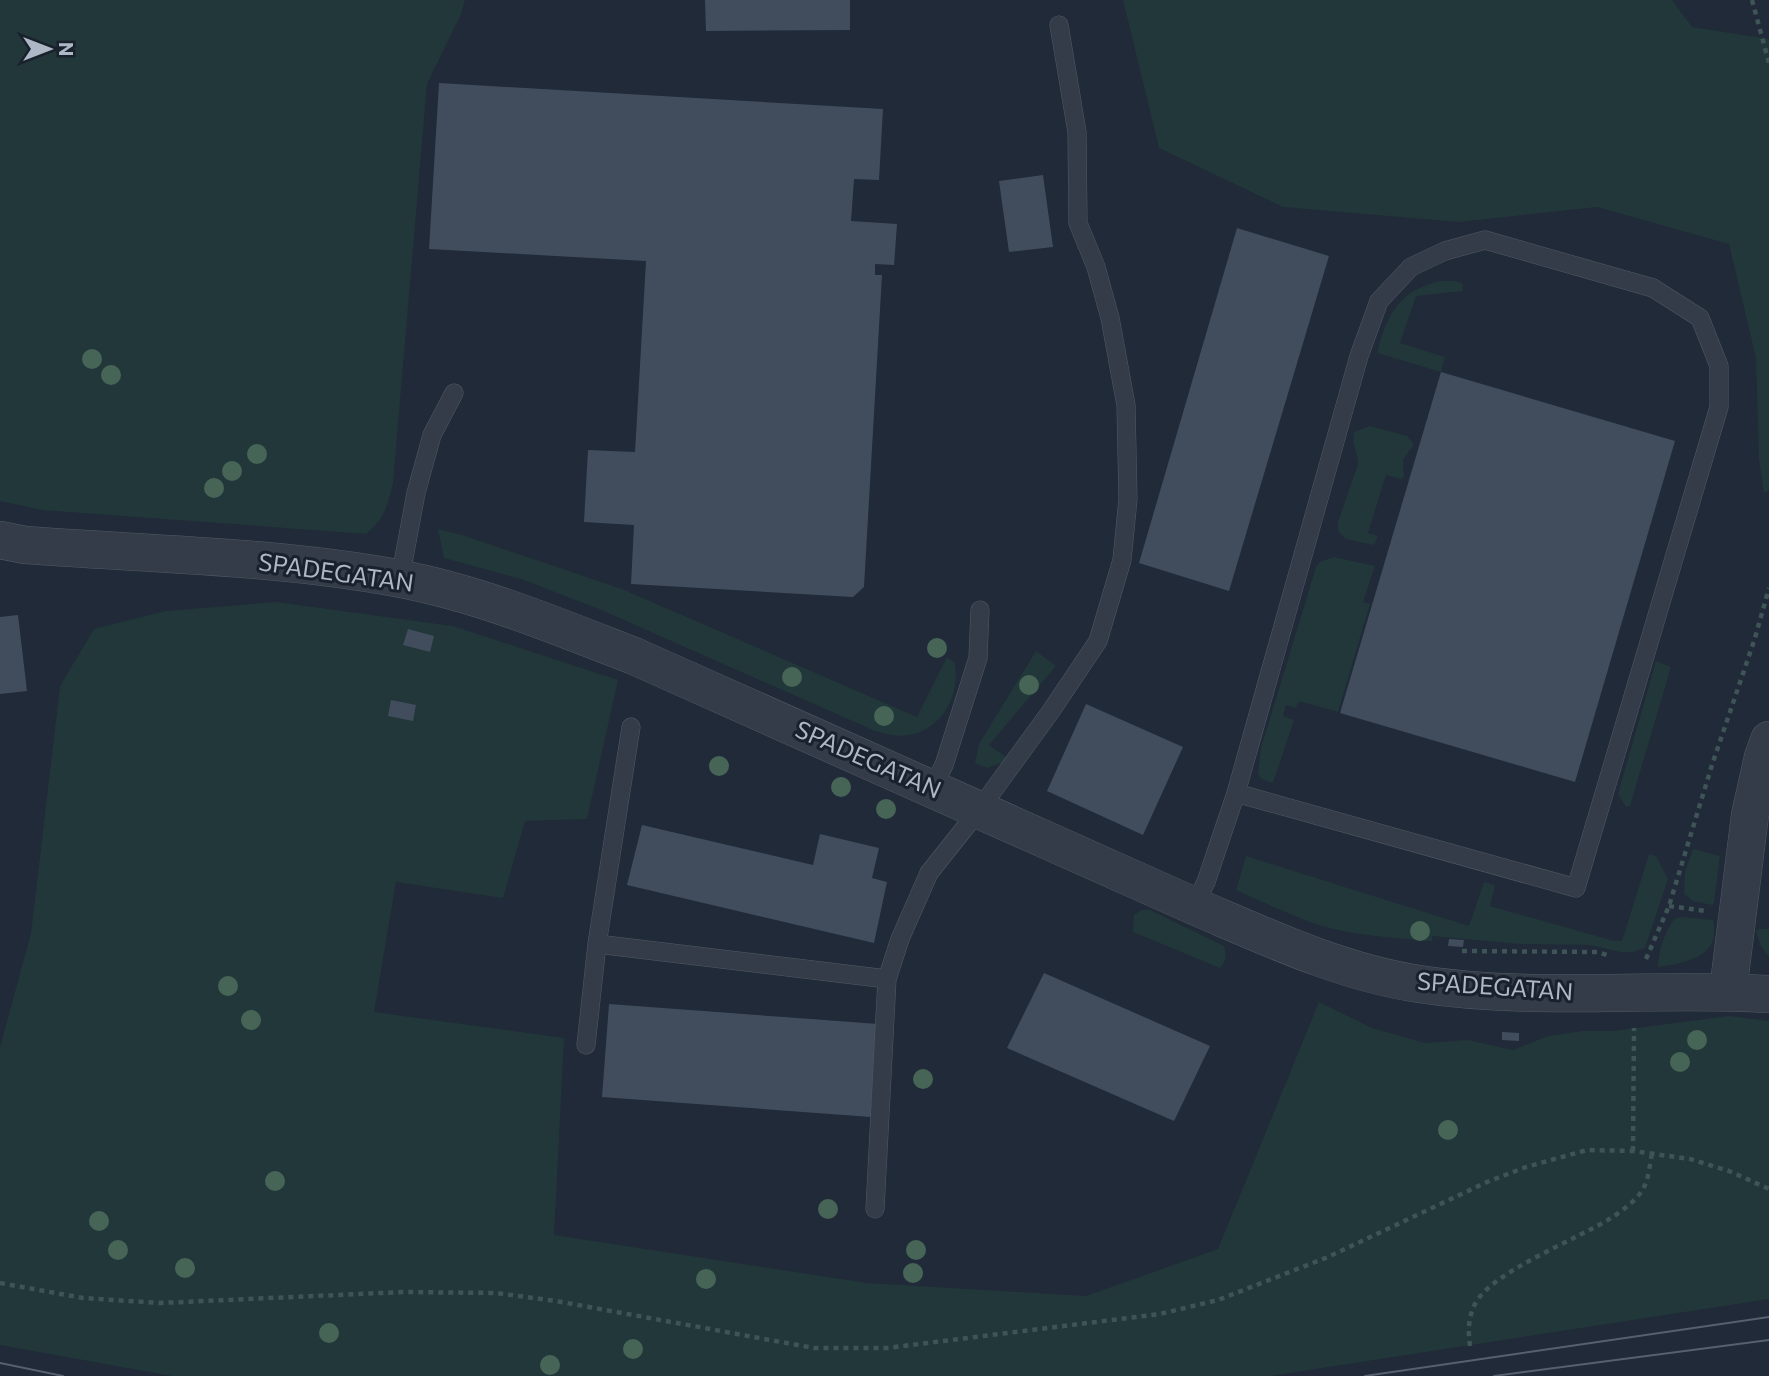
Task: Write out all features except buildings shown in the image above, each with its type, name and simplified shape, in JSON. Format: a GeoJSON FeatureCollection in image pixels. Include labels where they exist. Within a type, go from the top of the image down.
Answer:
{"type":"FeatureCollection","features":[{"type":"Feature","properties":{"kind":"street","name":"SPADEGATAN"},"geometry":{"type":"LineString","coordinates":[[0,540],[25,545],[307,565],[400,579],[493,604],[634,656],[1194,906],[1270,939],[1358,971],[1457,989],[1578,993],[1728,991],[1769,994]]}},
{"type":"Feature","properties":{"kind":"street"},"geometry":{"type":"LineString","coordinates":[[1728,991],[1760,817],[1763,757],[1769,740]]}},
{"type":"Feature","properties":{"kind":"lane"},"geometry":{"type":"LineString","coordinates":[[875,1209],[887,979],[900,939],[929,873],[1051,712],[1098,641],[1122,560],[1128,499],[1126,405],[1110,318],[1096,267],[1078,223],[1077,132],[1059,25]]}},
{"type":"Feature","properties":{"kind":"lane"},"geometry":{"type":"LineString","coordinates":[[1194,906],[1206,882],[1236,793],[1359,356],[1379,301],[1411,267],[1445,251],[1485,240],[1653,288],[1700,318],[1719,366],[1719,407],[1576,888],[1236,793]]}},
{"type":"Feature","properties":{"kind":"lane"},"geometry":{"type":"LineString","coordinates":[[400,579],[416,493],[432,435],[454,393]]}},
{"type":"Feature","properties":{"kind":"lane"},"geometry":{"type":"LineString","coordinates":[[932,788],[944,765],[978,658],[980,610]]}},
{"type":"Feature","properties":{"kind":"lane"},"geometry":{"type":"LineString","coordinates":[[586,1045],[597,944],[631,727]]}},
{"type":"Feature","properties":{"kind":"lane"},"geometry":{"type":"LineString","coordinates":[[597,944],[887,979]]}},
{"type":"Feature","properties":{"kind":"path"},"geometry":{"type":"LineString","coordinates":[[1752,0],[1769,63]]}},
{"type":"Feature","properties":{"kind":"path"},"geometry":{"type":"LineString","coordinates":[[1646,960],[1669,906],[1769,588]]}},
{"type":"Feature","properties":{"kind":"path"},"geometry":{"type":"LineString","coordinates":[[1633,1151],[1634,1020]]}},
{"type":"Feature","properties":{"kind":"path"},"geometry":{"type":"LineString","coordinates":[[0,1283],[83,1298],[160,1303],[403,1292],[496,1293],[556,1301],[814,1348],[887,1348],[1160,1314],[1218,1300],[1328,1257],[1486,1182],[1526,1167],[1587,1150],[1633,1151],[1690,1159],[1729,1171],[1769,1189]]}},
{"type":"Feature","properties":{"kind":"path"},"geometry":{"type":"LineString","coordinates":[[1470,1346],[1468,1327],[1475,1304],[1484,1292],[1508,1274],[1594,1229],[1625,1209],[1645,1186],[1652,1153]]}},
{"type":"Feature","properties":{"kind":"green space"},"geometry":{"type":"Polygon","coordinates":[[[0,0],[465,0],[461,14],[427,84],[393,483],[384,512],[366,534],[42,510],[0,501],[0,0]]]}},
{"type":"Feature","properties":{"kind":"green space"},"geometry":{"type":"Polygon","coordinates":[[[1123,0],[1672,0],[1692,27],[1769,39],[1769,490],[1764,493],[1759,458],[1756,358],[1729,244],[1597,207],[1459,222],[1283,207],[1159,148],[1123,0]]]}},
{"type":"Feature","properties":{"kind":"green space"},"geometry":{"type":"Polygon","coordinates":[[[1441,281],[1462,283],[1463,291],[1416,296],[1400,343],[1445,357],[1441,372],[1377,353],[1391,315],[1405,297],[1441,281]]]}},
{"type":"Feature","properties":{"kind":"green space"},"geometry":{"type":"Polygon","coordinates":[[[1370,426],[1407,436],[1414,444],[1403,460],[1404,476],[1401,479],[1386,475],[1368,533],[1378,536],[1374,545],[1346,539],[1338,531],[1338,522],[1358,464],[1354,432],[1370,426]]]}},
{"type":"Feature","properties":{"kind":"green space"},"geometry":{"type":"Polygon","coordinates":[[[438,529],[622,589],[917,717],[947,657],[954,662],[956,674],[952,698],[940,718],[920,732],[899,736],[875,731],[599,609],[521,579],[444,558],[438,529]]]}},
{"type":"Feature","properties":{"kind":"green space"},"geometry":{"type":"Polygon","coordinates":[[[1334,557],[1375,566],[1363,602],[1370,604],[1338,712],[1299,701],[1296,708],[1286,705],[1283,716],[1294,720],[1273,783],[1261,779],[1258,773],[1261,748],[1316,567],[1320,562],[1334,557]]]}},
{"type":"Feature","properties":{"kind":"green space"},"geometry":{"type":"Polygon","coordinates":[[[276,602],[453,626],[618,680],[587,819],[525,821],[503,898],[396,882],[374,1012],[564,1038],[554,1235],[867,1283],[1086,1296],[1218,1249],[1319,1002],[1372,1028],[1425,1043],[1468,1040],[1513,1050],[1548,1036],[1583,1031],[1613,1031],[1729,1016],[1769,1021],[1769,1299],[1270,1376],[172,1376],[0,1345],[0,1047],[31,933],[60,686],[94,629],[166,611],[276,602]]]}},
{"type":"Feature","properties":{"kind":"green space"},"geometry":{"type":"Polygon","coordinates":[[[1036,651],[1056,666],[989,745],[1007,758],[1004,762],[987,768],[975,763],[979,744],[1036,651]]]}},
{"type":"Feature","properties":{"kind":"green space"},"geometry":{"type":"Polygon","coordinates":[[[1656,661],[1671,667],[1630,806],[1626,807],[1618,794],[1656,661]]]}},
{"type":"Feature","properties":{"kind":"green space"},"geometry":{"type":"Polygon","coordinates":[[[1693,849],[1720,856],[1712,905],[1693,901],[1684,894],[1685,872],[1693,849]]]}},
{"type":"Feature","properties":{"kind":"green space"},"geometry":{"type":"Polygon","coordinates":[[[1649,854],[1656,856],[1668,879],[1645,948],[1633,952],[1590,945],[1520,944],[1432,936],[1432,941],[1426,941],[1360,934],[1322,926],[1236,890],[1246,856],[1469,926],[1484,882],[1495,885],[1490,906],[1622,941],[1649,854]]]}},
{"type":"Feature","properties":{"kind":"green space"},"geometry":{"type":"Polygon","coordinates":[[[1141,910],[1150,910],[1224,946],[1225,958],[1222,966],[1220,968],[1133,932],[1134,915],[1141,910]]]}},
{"type":"Feature","properties":{"kind":"green space"},"geometry":{"type":"Polygon","coordinates":[[[1681,917],[1713,920],[1712,943],[1707,951],[1690,960],[1658,967],[1665,936],[1674,919],[1681,917]]]}},
{"type":"Feature","properties":{"kind":"green space"},"geometry":{"type":"Polygon","coordinates":[[[1769,929],[1769,957],[1761,946],[1756,931],[1769,929]]]}},
{"type":"Feature","properties":{"kind":"tram line"},"geometry":{"type":"LineString","coordinates":[[1365,1376],[1769,1317]]}},
{"type":"Feature","properties":{"kind":"tram line"},"geometry":{"type":"LineString","coordinates":[[1494,1376],[1769,1340]]}},
{"type":"Feature","properties":{"kind":"tram line"},"geometry":{"type":"LineString","coordinates":[[0,1363],[63,1376]]}}]}
